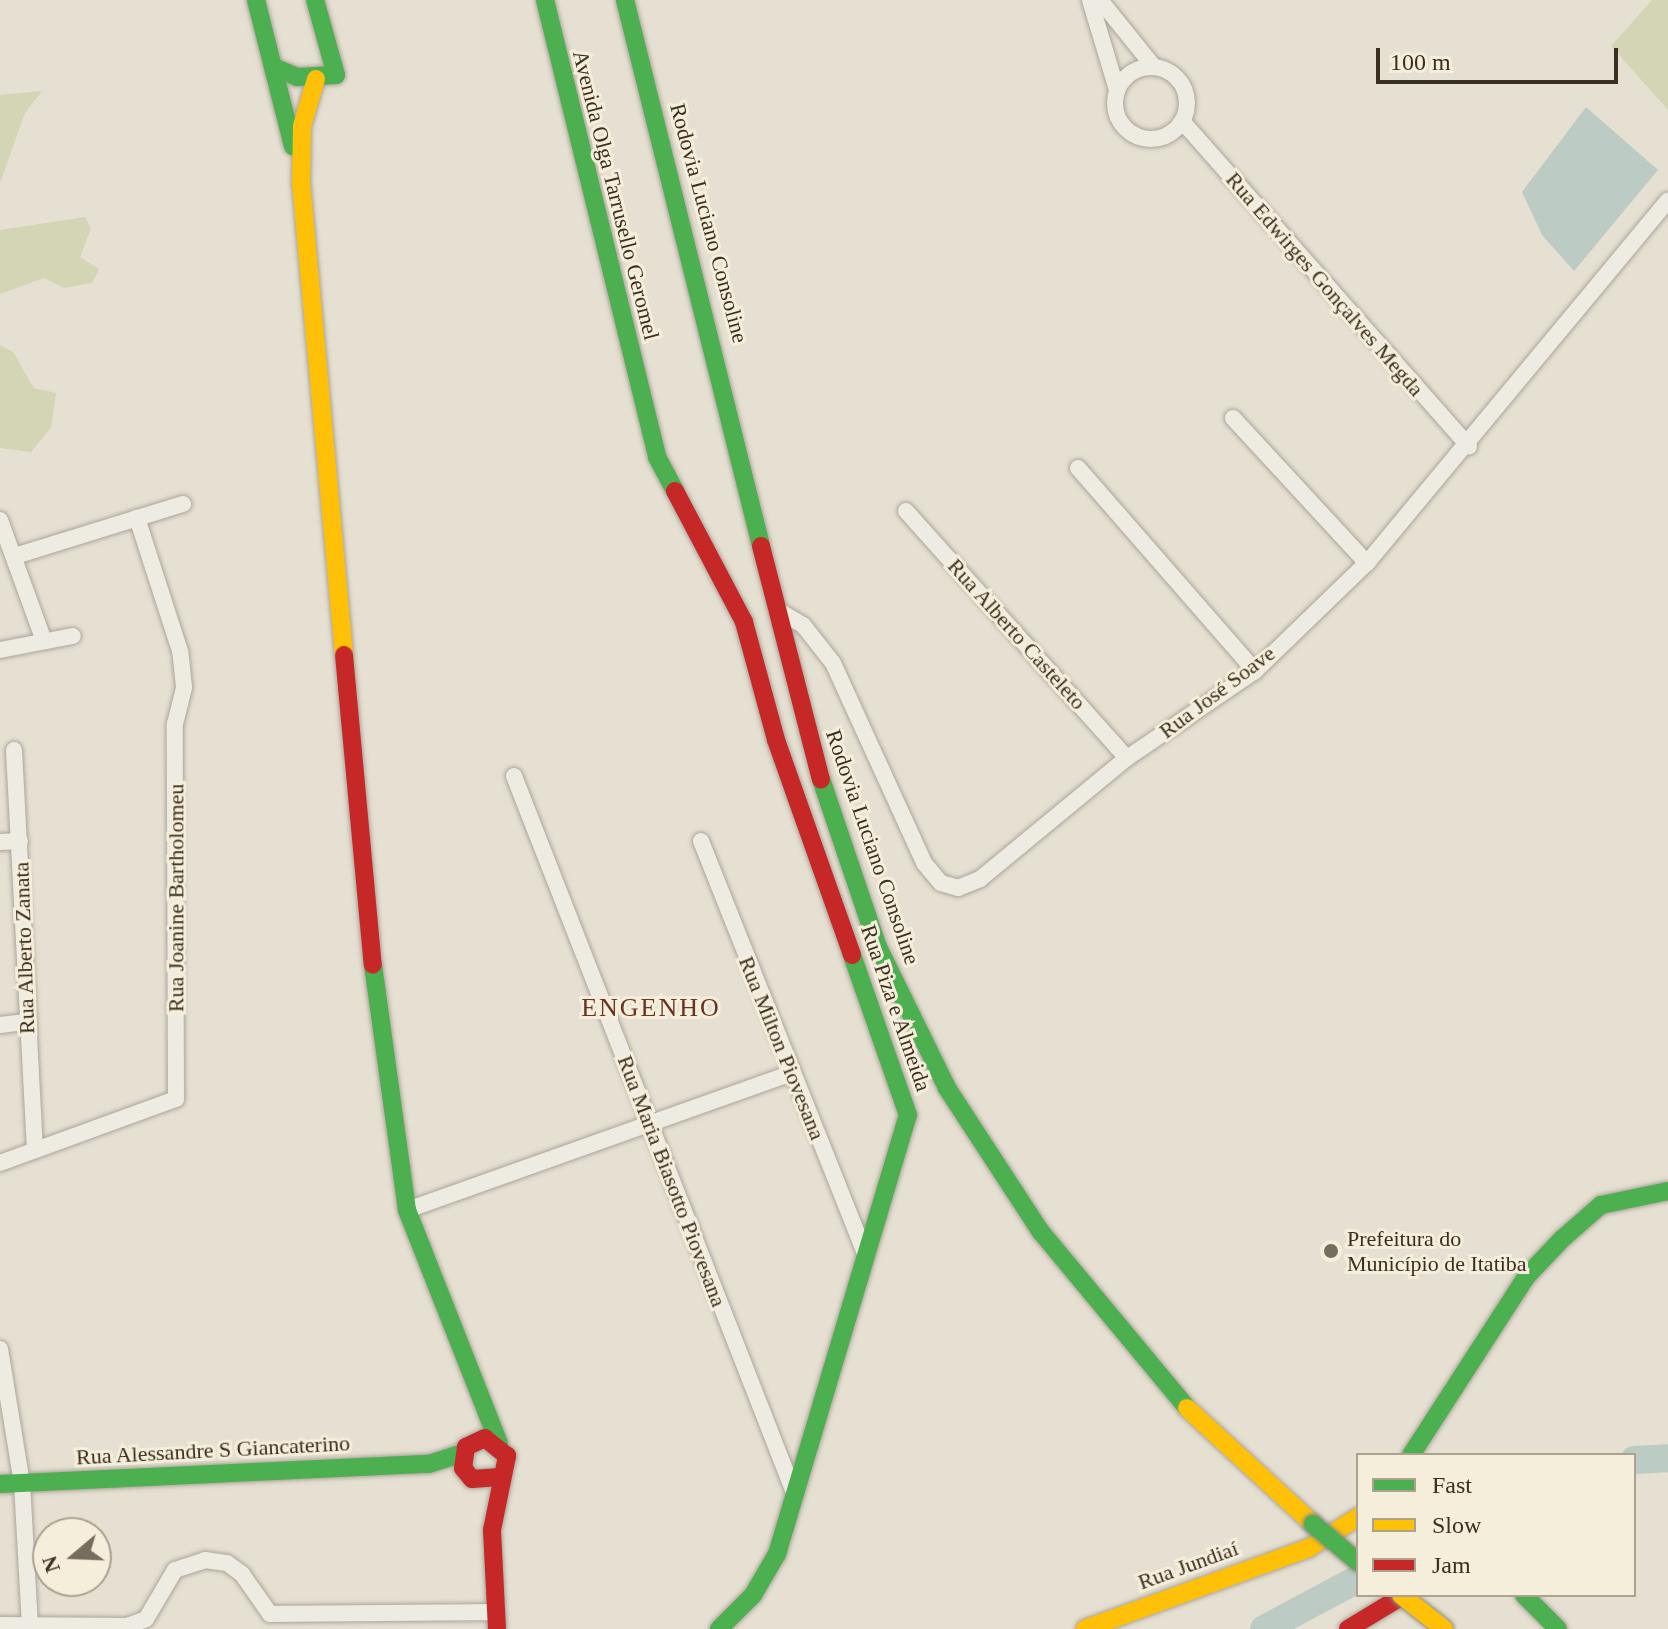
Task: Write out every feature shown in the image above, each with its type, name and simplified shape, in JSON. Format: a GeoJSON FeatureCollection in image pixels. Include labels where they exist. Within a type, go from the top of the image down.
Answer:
{"type":"FeatureCollection","features":[{"type":"Feature","properties":{"kind":"main road"},"geometry":{"type":"LineString","coordinates":[[256,0],[276,68],[301,182]]}},
{"type":"Feature","properties":{"kind":"main road"},"geometry":{"type":"LineString","coordinates":[[276,68],[316,79],[336,75],[315,0]]}},
{"type":"Feature","properties":{"kind":"main road","name":"Avenida Olga Tarrusello Geromel"},"geometry":{"type":"LineString","coordinates":[[545,0],[641,401]]}},
{"type":"Feature","properties":{"kind":"main road","name":"Rodovia Luciano Consoline"},"geometry":{"type":"LineString","coordinates":[[625,0],[815,761],[878,947],[947,1088],[1041,1232],[1114,1326],[1230,1454],[1356,1560]]}},
{"type":"Feature","properties":{"kind":"main road"},"geometry":{"type":"LineString","coordinates":[[316,79],[302,126],[301,182],[383,1075],[407,1210],[484,1394],[499,1443],[507,1456],[500,1477],[492,1530],[497,1621]]}},
{"type":"Feature","properties":{"kind":"main road","name":"Rua Piza e Almeida"},"geometry":{"type":"LineString","coordinates":[[641,401],[657,457],[744,622],[776,740],[908,1115],[777,1554],[753,1595],[719,1629]]}},
{"type":"Feature","properties":{"kind":"main road"},"geometry":{"type":"LineString","coordinates":[[1412,1453],[1526,1277],[1562,1239],[1601,1205],[1668,1191]]}},
{"type":"Feature","properties":{"kind":"main road"},"geometry":{"type":"LineString","coordinates":[[484,1394],[468,1448],[473,1479],[492,1530]]}},
{"type":"Feature","properties":{"kind":"main road"},"geometry":{"type":"LineString","coordinates":[[468,1448],[499,1443]]}},
{"type":"Feature","properties":{"kind":"main road","name":"Rua Alessandre S Giancaterino"},"geometry":{"type":"LineString","coordinates":[[0,1484],[429,1464],[468,1448]]}},
{"type":"Feature","properties":{"kind":"main road","name":"Rua Alessandre S Giancaterino"},"geometry":{"type":"LineString","coordinates":[[429,1464],[473,1479]]}},
{"type":"Feature","properties":{"kind":"main road"},"geometry":{"type":"LineString","coordinates":[[473,1479],[500,1477]]}},
{"type":"Feature","properties":{"kind":"main road","name":"Rua Jundiaí"},"geometry":{"type":"LineString","coordinates":[[1085,1629],[1309,1548],[1356,1518]]}},
{"type":"Feature","properties":{"kind":"main road"},"geometry":{"type":"LineString","coordinates":[[1348,1629],[1399,1597]]}},
{"type":"Feature","properties":{"kind":"main road"},"geometry":{"type":"LineString","coordinates":[[1404,1597],[1444,1629]]}},
{"type":"Feature","properties":{"kind":"main road"},"geometry":{"type":"LineString","coordinates":[[1526,1597],[1558,1629]]}},
{"type":"Feature","properties":{"kind":"main road"},"geometry":{"type":"LineString","coordinates":[[1371,1629],[1379,1611]]}},
{"type":"Feature","properties":{"kind":"street"},"geometry":{"type":"LineString","coordinates":[[1090,0],[1117,90],[1122,124],[1141,137],[1164,136],[1182,121],[1183,86],[1154,67],[1100,0]]}},
{"type":"Feature","properties":{"kind":"street"},"geometry":{"type":"LineString","coordinates":[[1117,90],[1131,72],[1154,67]]}},
{"type":"Feature","properties":{"kind":"street","name":"Rua Edwirges Gonçalves Megda"},"geometry":{"type":"LineString","coordinates":[[1182,121],[1469,447]]}},
{"type":"Feature","properties":{"kind":"street","name":"Rua José Soave"},"geometry":{"type":"LineString","coordinates":[[776,609],[803,625],[833,663],[889,790],[941,883],[958,888],[980,879],[1127,758],[1255,671],[1367,563],[1469,447],[1668,201]]}},
{"type":"Feature","properties":{"kind":"street"},"geometry":{"type":"LineString","coordinates":[[1233,418],[1367,563]]}},
{"type":"Feature","properties":{"kind":"street"},"geometry":{"type":"LineString","coordinates":[[1078,468],[1255,671]]}},
{"type":"Feature","properties":{"kind":"street"},"geometry":{"type":"LineString","coordinates":[[15,556],[183,504]]}},
{"type":"Feature","properties":{"kind":"street","name":"Rua Alberto Casteleto"},"geometry":{"type":"LineString","coordinates":[[906,511],[1127,758]]}},
{"type":"Feature","properties":{"kind":"street","name":"Rua Joanine Bartholomeu"},"geometry":{"type":"LineString","coordinates":[[0,1163],[35,1146],[176,1099],[175,724],[184,687],[180,651],[137,518]]}},
{"type":"Feature","properties":{"kind":"street"},"geometry":{"type":"LineString","coordinates":[[0,520],[44,641]]}},
{"type":"Feature","properties":{"kind":"street"},"geometry":{"type":"LineString","coordinates":[[0,650],[73,636]]}},
{"type":"Feature","properties":{"kind":"street","name":"Rua Alberto Zanata"},"geometry":{"type":"LineString","coordinates":[[14,750],[26,1022],[35,1146]]}},
{"type":"Feature","properties":{"kind":"street","name":"Rua Maria Biasotto Piovesana"},"geometry":{"type":"LineString","coordinates":[[514,776],[796,1496]]}},
{"type":"Feature","properties":{"kind":"street"},"geometry":{"type":"LineString","coordinates":[[0,842],[20,841]]}},
{"type":"Feature","properties":{"kind":"street","name":"Rua Milton Piovesana"},"geometry":{"type":"LineString","coordinates":[[701,841],[865,1254]]}},
{"type":"Feature","properties":{"kind":"street"},"geometry":{"type":"LineString","coordinates":[[0,1025],[26,1022]]}},
{"type":"Feature","properties":{"kind":"street"},"geometry":{"type":"LineString","coordinates":[[407,1210],[791,1073]]}},
{"type":"Feature","properties":{"kind":"street"},"geometry":{"type":"LineString","coordinates":[[0,1349],[22,1483],[30,1624]]}},
{"type":"Feature","properties":{"kind":"street"},"geometry":{"type":"LineString","coordinates":[[0,1625],[127,1626],[146,1619],[175,1570],[205,1560],[227,1563],[242,1574],[270,1614],[497,1621]]}},
{"type":"Feature","properties":{"kind":"green space"},"geometry":{"type":"Polygon","coordinates":[[[1652,0],[1668,0],[1668,110],[1611,46],[1652,0]]]}},
{"type":"Feature","properties":{"kind":"green space"},"geometry":{"type":"Polygon","coordinates":[[[42,91],[25,113],[0,183],[0,95],[42,91]]]}},
{"type":"Feature","properties":{"kind":"green space"},"geometry":{"type":"Polygon","coordinates":[[[85,217],[91,229],[80,257],[99,269],[92,283],[64,288],[44,278],[0,294],[0,230],[85,217]]]}},
{"type":"Feature","properties":{"kind":"green space"},"geometry":{"type":"Polygon","coordinates":[[[0,345],[13,352],[34,388],[56,393],[51,428],[31,452],[0,448],[0,345]]]}},
{"type":"Feature","properties":{"kind":"shaded area"},"geometry":{"type":"Polygon","coordinates":[[[1586,107],[1658,170],[1574,271],[1542,235],[1522,192],[1586,107]]]}},
{"type":"Feature","properties":{"kind":"waterway"},"geometry":{"type":"LineString","coordinates":[[1636,1460],[1668,1458]]}},
{"type":"Feature","properties":{"kind":"waterway"},"geometry":{"type":"LineString","coordinates":[[1264,1629],[1356,1580]]}},
{"type":"Feature","properties":{"kind":"traffic: fast"},"geometry":{"type":"LineString","coordinates":[[256,0],[293,146]]}},
{"type":"Feature","properties":{"kind":"traffic: fast"},"geometry":{"type":"LineString","coordinates":[[276,68],[297,77],[336,75],[315,0]]}},
{"type":"Feature","properties":{"kind":"traffic: fast"},"geometry":{"type":"LineString","coordinates":[[545,0],[657,457],[675,491]]}},
{"type":"Feature","properties":{"kind":"traffic: fast"},"geometry":{"type":"LineString","coordinates":[[625,0],[761,546]]}},
{"type":"Feature","properties":{"kind":"traffic: fast"},"geometry":{"type":"LineString","coordinates":[[821,779],[878,947],[947,1088],[1041,1232],[1187,1408]]}},
{"type":"Feature","properties":{"kind":"traffic: fast"},"geometry":{"type":"LineString","coordinates":[[719,1629],[753,1595],[777,1554],[908,1115],[852,955]]}},
{"type":"Feature","properties":{"kind":"traffic: fast"},"geometry":{"type":"LineString","coordinates":[[373,965],[407,1210],[499,1443]]}},
{"type":"Feature","properties":{"kind":"traffic: fast"},"geometry":{"type":"LineString","coordinates":[[1412,1453],[1526,1277],[1562,1239],[1601,1205],[1668,1191]]}},
{"type":"Feature","properties":{"kind":"traffic: fast"},"geometry":{"type":"LineString","coordinates":[[0,1484],[429,1464],[463,1453]]}},
{"type":"Feature","properties":{"kind":"traffic: fast"},"geometry":{"type":"LineString","coordinates":[[1313,1524],[1356,1560]]}},
{"type":"Feature","properties":{"kind":"traffic: fast"},"geometry":{"type":"LineString","coordinates":[[1526,1597],[1558,1629]]}},
{"type":"Feature","properties":{"kind":"traffic: slow"},"geometry":{"type":"LineString","coordinates":[[316,79],[302,126],[301,182],[344,655]]}},
{"type":"Feature","properties":{"kind":"traffic: slow"},"geometry":{"type":"LineString","coordinates":[[1187,1408],[1313,1524]]}},
{"type":"Feature","properties":{"kind":"traffic: slow"},"geometry":{"type":"LineString","coordinates":[[1085,1629],[1309,1548],[1356,1518]]}},
{"type":"Feature","properties":{"kind":"traffic: slow"},"geometry":{"type":"LineString","coordinates":[[1404,1597],[1444,1629]]}},
{"type":"Feature","properties":{"kind":"traffic: jam"},"geometry":{"type":"LineString","coordinates":[[675,491],[744,622],[776,740],[852,955]]}},
{"type":"Feature","properties":{"kind":"traffic: jam"},"geometry":{"type":"LineString","coordinates":[[761,546],[821,779]]}},
{"type":"Feature","properties":{"kind":"traffic: jam"},"geometry":{"type":"LineString","coordinates":[[344,655],[373,965]]}},
{"type":"Feature","properties":{"kind":"traffic: jam"},"geometry":{"type":"LineString","coordinates":[[497,1629],[492,1530],[507,1456],[485,1438],[466,1447],[463,1468],[472,1479],[500,1477]]}},
{"type":"Feature","properties":{"kind":"traffic: jam"},"geometry":{"type":"LineString","coordinates":[[1348,1629],[1401,1597]]}},
{"type":"Feature","properties":{"kind":"place","name":"Prefeitura do Município de Itatiba"},"geometry":{"type":"Point","coordinates":[1331,1251]}},
{"type":"Feature","properties":{"kind":"district","name":"ENGENHO"},"geometry":{"type":"Point","coordinates":[651,1008]}}]}
